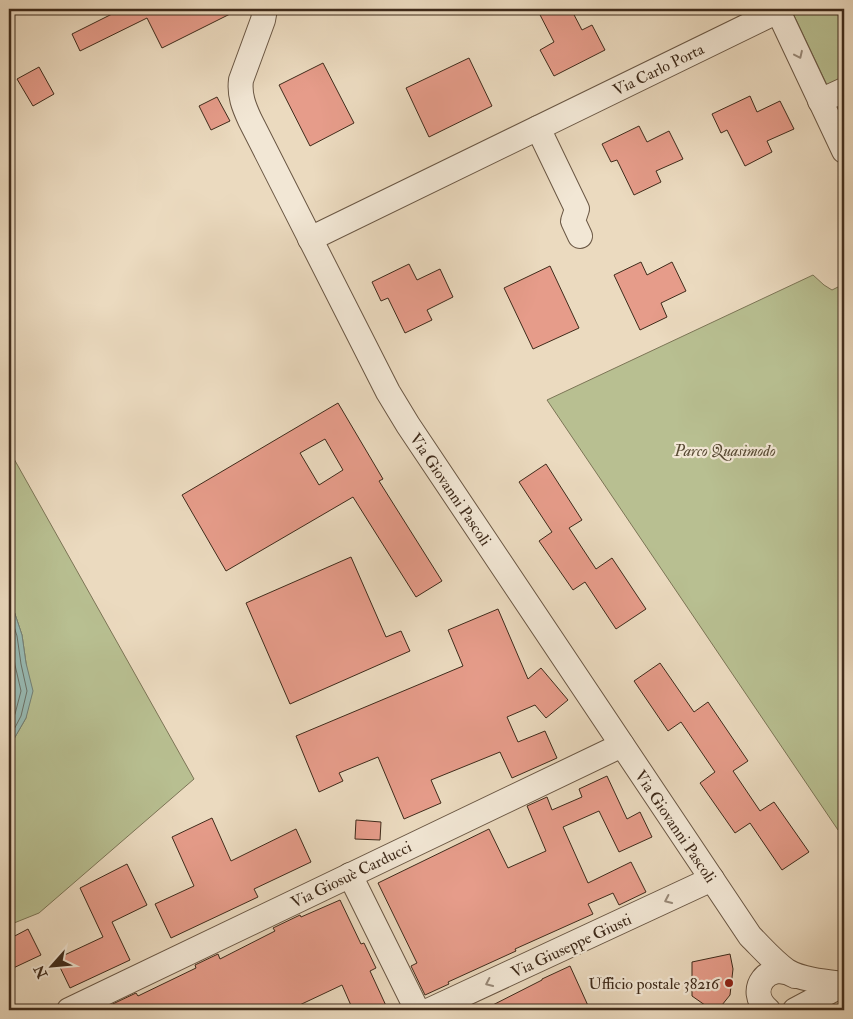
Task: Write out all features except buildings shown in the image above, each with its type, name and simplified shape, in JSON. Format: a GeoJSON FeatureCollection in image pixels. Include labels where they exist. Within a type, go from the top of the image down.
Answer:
{"type":"FeatureCollection","features":[{"type":"Feature","properties":{"kind":"street","name":"Via Giovanni Pascoli"},"geometry":{"type":"LineString","coordinates":[[265,9],[242,75],[240,95],[250,120],[388,392],[400,414],[750,936],[772,959],[789,972]]}},
{"type":"Feature","properties":{"kind":"street","name":"Via Carlo Porta"},"geometry":{"type":"LineString","coordinates":[[310,239],[778,11],[820,101]]}},
{"type":"Feature","properties":{"kind":"street"},"geometry":{"type":"LineString","coordinates":[[844,90],[820,101],[844,151]]}},
{"type":"Feature","properties":{"kind":"street"},"geometry":{"type":"LineString","coordinates":[[538,128],[577,209],[573,221],[580,236]]}},
{"type":"Feature","properties":{"kind":"street","name":"Via Giosuè Carducci"},"geometry":{"type":"LineString","coordinates":[[78,1008],[622,744]]}},
{"type":"Feature","properties":{"kind":"street"},"geometry":{"type":"LineString","coordinates":[[350,875],[417,1010]]}},
{"type":"Feature","properties":{"kind":"street","name":"Via Giuseppe Giusti"},"geometry":{"type":"LineString","coordinates":[[430,1010],[712,879]]}},
{"type":"Feature","properties":{"kind":"street","name":"Via Giovanni Pascoli"},"geometry":{"type":"LineString","coordinates":[[750,936],[755,954],[759,996],[761,1003],[768,1010]]}},
{"type":"Feature","properties":{"kind":"street"},"geometry":{"type":"LineString","coordinates":[[747,1010],[762,980],[774,971],[782,970],[819,981],[844,983]]}},
{"type":"Feature","properties":{"kind":"street"},"geometry":{"type":"LineString","coordinates":[[789,972],[800,982],[803,989],[800,1004],[794,1010]]}},
{"type":"Feature","properties":{"kind":"street"},"geometry":{"type":"LineString","coordinates":[[794,1010],[844,983]]}},
{"type":"Feature","properties":{"kind":"green space"},"geometry":{"type":"Polygon","coordinates":[[[791,9],[844,9],[844,77],[827,85],[791,9]]]}},
{"type":"Feature","properties":{"kind":"green space","name":"Parco Quasimodo"},"geometry":{"type":"Polygon","coordinates":[[[813,275],[832,290],[844,284],[844,827],[838,830],[547,400],[813,275]]]}},
{"type":"Feature","properties":{"kind":"green space"},"geometry":{"type":"Polygon","coordinates":[[[9,450],[194,779],[39,913],[9,925],[9,746],[26,718],[26,663],[22,635],[9,596],[9,450]]]}},
{"type":"Feature","properties":{"kind":"water"},"geometry":{"type":"Polygon","coordinates":[[[9,596],[22,635],[33,691],[26,718],[9,746],[9,596]]]}},
{"type":"Feature","properties":{"kind":"place","name":"Ufficio postale 38216"},"geometry":{"type":"Point","coordinates":[729,983]}}]}
